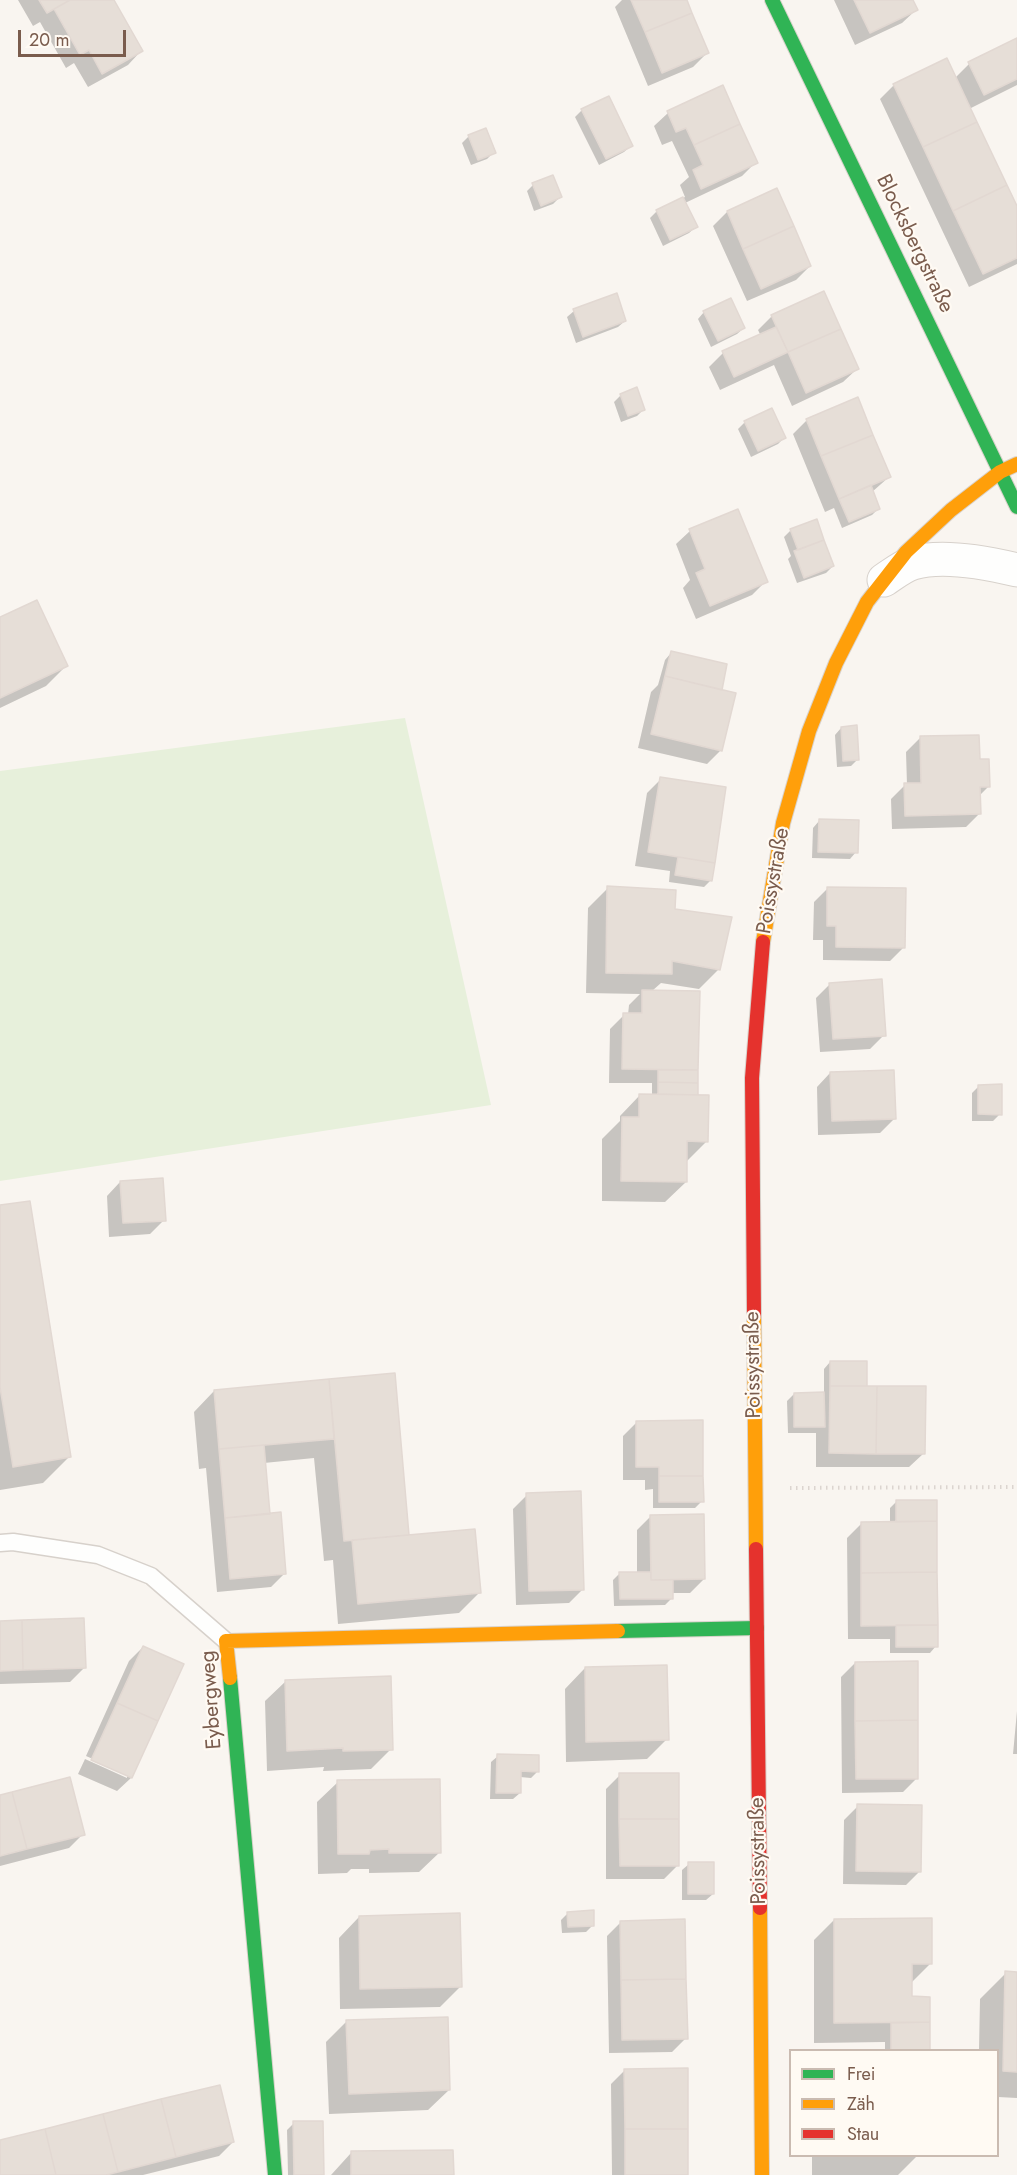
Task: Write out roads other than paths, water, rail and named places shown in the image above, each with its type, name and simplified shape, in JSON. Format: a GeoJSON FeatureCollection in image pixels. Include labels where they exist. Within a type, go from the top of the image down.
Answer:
{"type":"FeatureCollection","features":[{"type":"Feature","properties":{"kind":"street","name":"Blocksbergstraße"},"geometry":{"type":"LineString","coordinates":[[772,0],[1017,507]]}},
{"type":"Feature","properties":{"kind":"street","name":"Poissystraße"},"geometry":{"type":"LineString","coordinates":[[762,2175],[752,1078],[763,943],[783,824],[810,731],[836,663],[867,602],[906,552],[951,510],[1000,472],[1017,464]]}},
{"type":"Feature","properties":{"kind":"street","name":"Poissystraße"},"geometry":{"type":"LineString","coordinates":[[884,580],[913,563],[949,559],[990,563],[1017,570]]}},
{"type":"Feature","properties":{"kind":"street","name":"Eybergweg"},"geometry":{"type":"LineString","coordinates":[[275,2175],[226,1641],[757,1628]]}},
{"type":"Feature","properties":{"kind":"lane"},"geometry":{"type":"LineString","coordinates":[[0,1543],[13,1542],[98,1555],[151,1576],[226,1641]]}}]}
